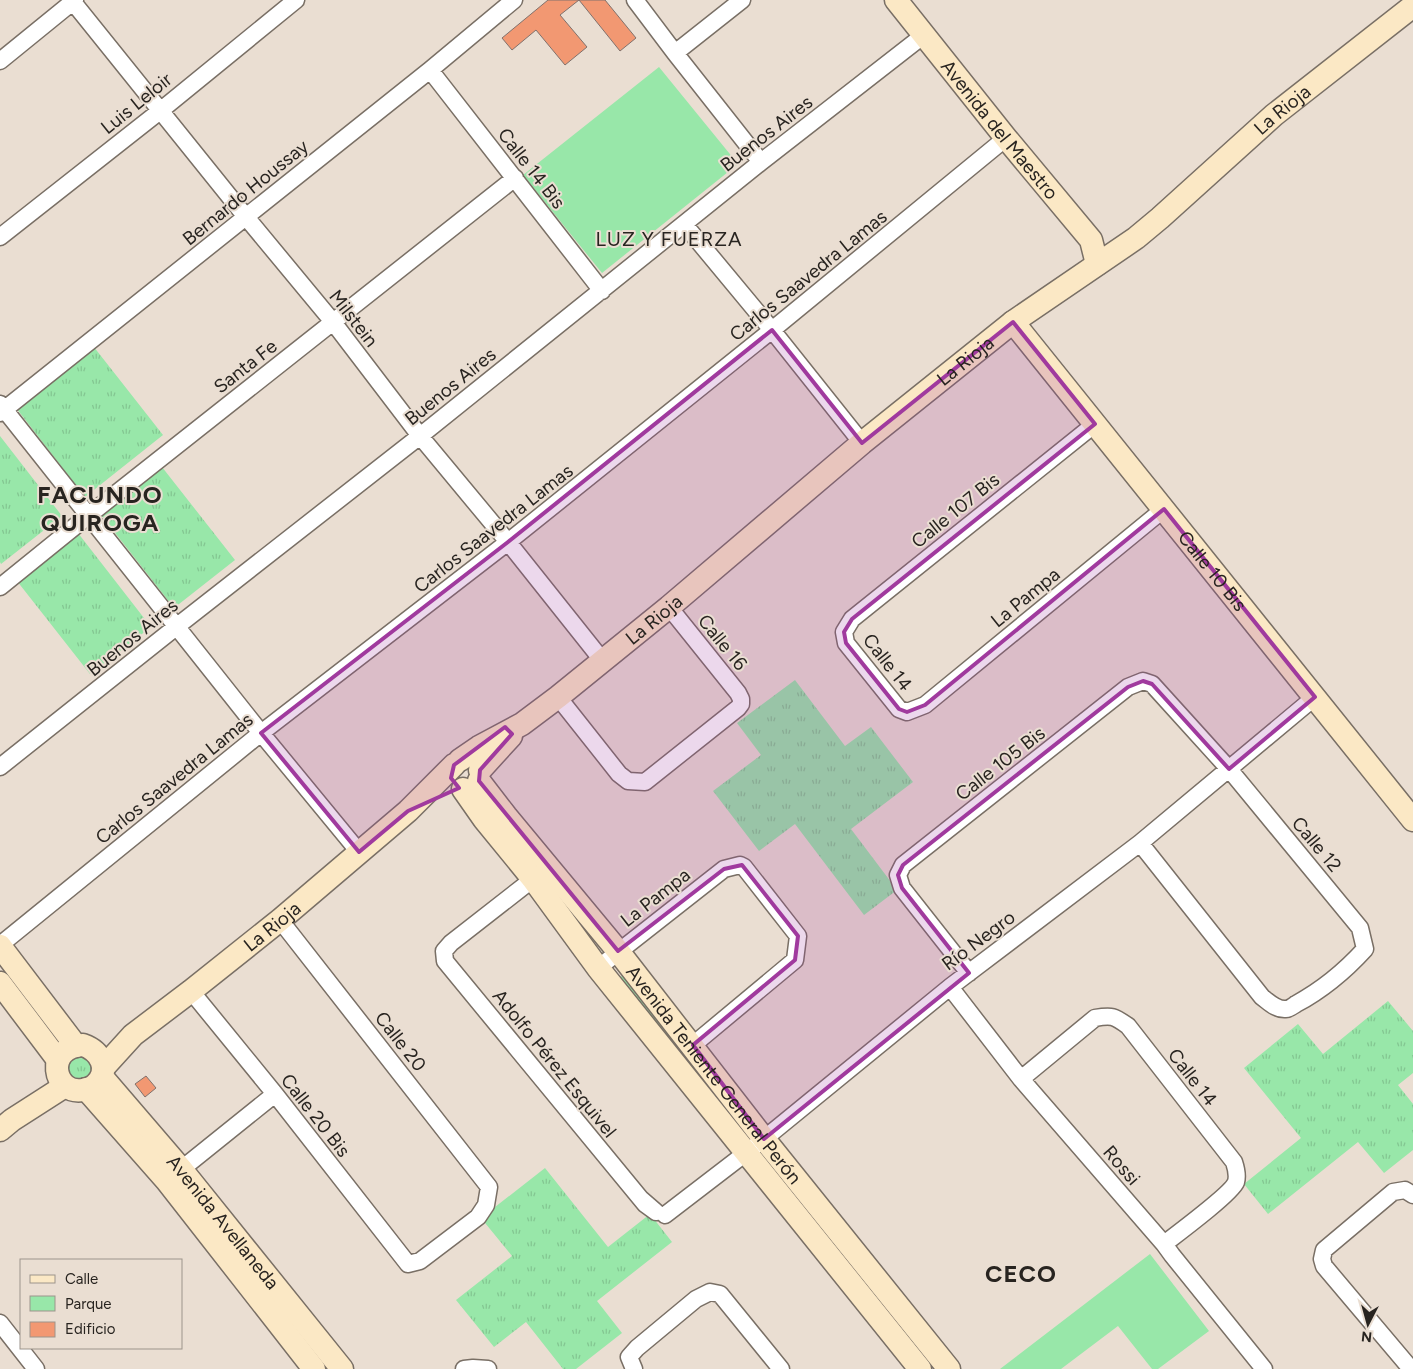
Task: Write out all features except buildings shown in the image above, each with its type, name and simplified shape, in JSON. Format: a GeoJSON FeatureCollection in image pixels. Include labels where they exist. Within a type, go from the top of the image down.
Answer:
{"type":"FeatureCollection","features":[{"type":"Feature","properties":{"kind":"main road","name":"Avenida del Maestro"},"geometry":{"type":"LineString","coordinates":[[896,0],[1006,138],[1091,240],[1097,264]]}},
{"type":"Feature","properties":{"kind":"main road","name":"La Rioja"},"geometry":{"type":"LineString","coordinates":[[6,1125],[80,1068],[133,1036],[191,991],[280,920],[408,811],[466,776],[522,724],[669,607],[862,443],[1013,322],[1136,238],[1274,115],[1413,6]]}},
{"type":"Feature","properties":{"kind":"main road","name":"Calle 10 Bis"},"geometry":{"type":"LineString","coordinates":[[1013,322],[1413,820]]}},
{"type":"Feature","properties":{"kind":"main road","name":"Avenida Teniente General Perón"},"geometry":{"type":"LineString","coordinates":[[466,776],[484,819],[533,879],[598,968],[920,1369]]}},
{"type":"Feature","properties":{"kind":"main road","name":"Avenida Teniente General Perón"},"geometry":{"type":"LineString","coordinates":[[466,776],[506,816],[618,952],[693,1045],[764,1139],[949,1369]]}},
{"type":"Feature","properties":{"kind":"main road","name":"Avenida Avellaneda"},"geometry":{"type":"LineString","coordinates":[[2,954],[80,1068]]}},
{"type":"Feature","properties":{"kind":"main road","name":"Avenida Avellaneda"},"geometry":{"type":"LineString","coordinates":[[0,983],[80,1068],[342,1369]]}},
{"type":"Feature","properties":{"kind":"main road","name":"Avenida Avellaneda"},"geometry":{"type":"LineString","coordinates":[[174,1175],[314,1369]]}},
{"type":"Feature","properties":{"kind":"street","name":"Luis Leloir"},"geometry":{"type":"LineString","coordinates":[[0,237],[160,111],[296,0]]}},
{"type":"Feature","properties":{"kind":"street"},"geometry":{"type":"LineString","coordinates":[[635,0],[675,54],[761,162]]}},
{"type":"Feature","properties":{"kind":"street"},"geometry":{"type":"LineString","coordinates":[[675,54],[742,0]]}},
{"type":"Feature","properties":{"kind":"street","name":"Milstein"},"geometry":{"type":"LineString","coordinates":[[74,1],[160,111],[333,322],[420,436],[602,660]]}},
{"type":"Feature","properties":{"kind":"street"},"geometry":{"type":"LineString","coordinates":[[0,61],[74,1]]}},
{"type":"Feature","properties":{"kind":"street","name":"Bernardo Houssay"},"geometry":{"type":"LineString","coordinates":[[2,409],[430,70],[511,1]]}},
{"type":"Feature","properties":{"kind":"street","name":"Buenos Aires"},"geometry":{"type":"LineString","coordinates":[[0,768],[420,436],[761,162],[924,35]]}},
{"type":"Feature","properties":{"kind":"street","name":"Calle 14 Bis"},"geometry":{"type":"LineString","coordinates":[[430,70],[602,291]]}},
{"type":"Feature","properties":{"kind":"street","name":"Carlos Saavedra Lamas"},"geometry":{"type":"LineString","coordinates":[[2,954],[260,733],[508,542],[772,330],[1006,138]]}},
{"type":"Feature","properties":{"kind":"street","name":"Santa Fe"},"geometry":{"type":"LineString","coordinates":[[0,587],[515,178]]}},
{"type":"Feature","properties":{"kind":"street"},"geometry":{"type":"LineString","coordinates":[[684,224],[862,443]]}},
{"type":"Feature","properties":{"kind":"street"},"geometry":{"type":"LineString","coordinates":[[2,409],[89,515],[260,733],[359,852]]}},
{"type":"Feature","properties":{"kind":"street","name":"Calle 107 Bis"},"geometry":{"type":"LineString","coordinates":[[844,632],[852,618],[1096,424]]}},
{"type":"Feature","properties":{"kind":"street","name":"La Pampa"},"geometry":{"type":"LineString","coordinates":[[907,712],[925,705],[1164,509]]}},
{"type":"Feature","properties":{"kind":"street","name":"Calle 16"},"geometry":{"type":"LineString","coordinates":[[558,697],[619,774],[628,781],[645,782],[741,704],[738,693],[669,607]]}},
{"type":"Feature","properties":{"kind":"street","name":"Calle 14"},"geometry":{"type":"LineString","coordinates":[[844,632],[846,643],[899,709],[907,712]]}},
{"type":"Feature","properties":{"kind":"street","name":"Calle 12"},"geometry":{"type":"LineString","coordinates":[[1140,843],[1262,997],[1276,1008],[1286,1009],[1312,996],[1338,976],[1365,949],[1360,928],[1229,769],[1152,684],[1143,680]]}},
{"type":"Feature","properties":{"kind":"street","name":"Calle 105 Bis"},"geometry":{"type":"LineString","coordinates":[[969,973],[902,888],[898,874],[903,865],[1128,687],[1143,680]]}},
{"type":"Feature","properties":{"kind":"street","name":"Río Negro"},"geometry":{"type":"LineString","coordinates":[[665,1215],[764,1139],[950,987],[1140,843],[1315,697]]}},
{"type":"Feature","properties":{"kind":"street","name":"La Pampa"},"geometry":{"type":"LineString","coordinates":[[598,968],[724,869],[740,865],[744,867],[798,936],[795,960],[693,1045]]}},
{"type":"Feature","properties":{"kind":"street","name":"Adolfo Pérez Esquivel"},"geometry":{"type":"LineString","coordinates":[[533,879],[451,943],[444,951],[445,961],[641,1199]]}},
{"type":"Feature","properties":{"kind":"street","name":"Calle 20"},"geometry":{"type":"LineString","coordinates":[[280,920],[490,1187],[486,1205],[478,1217],[420,1261],[408,1264]]}},
{"type":"Feature","properties":{"kind":"street","name":"Rossi"},"geometry":{"type":"LineString","coordinates":[[950,987],[1021,1079],[1164,1244],[1264,1369]]}},
{"type":"Feature","properties":{"kind":"street","name":"Calle 20 Bis"},"geometry":{"type":"LineString","coordinates":[[191,991],[275,1094],[408,1264]]}},
{"type":"Feature","properties":{"kind":"street","name":"Calle 14"},"geometry":{"type":"LineString","coordinates":[[1021,1079],[1095,1018],[1109,1015],[1128,1026],[1234,1162],[1237,1170],[1236,1182],[1224,1196],[1164,1244]]}},
{"type":"Feature","properties":{"kind":"street"},"geometry":{"type":"LineString","coordinates":[[174,1175],[275,1094]]}},
{"type":"Feature","properties":{"kind":"street"},"geometry":{"type":"LineString","coordinates":[[1409,1192],[1393,1192],[1324,1250],[1322,1259],[1324,1266],[1411,1369]]}},
{"type":"Feature","properties":{"kind":"street"},"geometry":{"type":"LineString","coordinates":[[632,1363],[637,1348],[696,1299],[710,1292],[720,1294],[781,1369]]}},
{"type":"Feature","properties":{"kind":"street"},"geometry":{"type":"LineString","coordinates":[[0,1323],[20,1349]]}},
{"type":"Feature","properties":{"kind":"street"},"geometry":{"type":"LineString","coordinates":[[20,1349],[36,1369]]}},
{"type":"Feature","properties":{"kind":"highlighted area"},"geometry":{"type":"Polygon","coordinates":[[[1013,322],[1095,424],[852,619],[844,632],[846,643],[899,709],[907,712],[925,705],[1164,509],[1315,697],[1229,769],[1152,684],[1143,681],[1128,687],[903,865],[898,875],[902,888],[969,973],[764,1139],[693,1045],[795,960],[798,936],[742,865],[724,869],[618,951],[479,781],[480,770],[512,734],[505,727],[454,765],[451,778],[459,788],[408,811],[359,852],[261,733],[508,542],[772,330],[862,443],[1013,322]]]}},
{"type":"Feature","properties":{"kind":"green space"},"geometry":{"type":"Polygon","coordinates":[[[659,67],[738,164],[602,273],[523,175],[659,67]]]}},
{"type":"Feature","properties":{"kind":"green space"},"geometry":{"type":"Polygon","coordinates":[[[90,342],[163,435],[85,497],[13,404],[90,342]]]}},
{"type":"Feature","properties":{"kind":"green space"},"geometry":{"type":"Polygon","coordinates":[[[0,436],[62,516],[1,564],[0,562],[0,436]]]}},
{"type":"Feature","properties":{"kind":"green space"},"geometry":{"type":"Polygon","coordinates":[[[162,467],[235,560],[174,608],[101,515],[162,467]]]}},
{"type":"Feature","properties":{"kind":"green space"},"geometry":{"type":"Polygon","coordinates":[[[78,533],[151,627],[90,674],[17,581],[78,533]]]}},
{"type":"Feature","properties":{"kind":"green space"},"geometry":{"type":"Polygon","coordinates":[[[795,680],[845,746],[871,727],[913,782],[851,829],[897,890],[864,915],[795,824],[759,851],[713,791],[761,755],[737,723],[795,680]]]}},
{"type":"Feature","properties":{"kind":"green space"},"geometry":{"type":"Polygon","coordinates":[[[622,976],[740,1120],[737,1122],[619,978],[622,976]]]}},
{"type":"Feature","properties":{"kind":"green space"},"geometry":{"type":"Polygon","coordinates":[[[1388,1001],[1413,1031],[1413,1073],[1398,1085],[1413,1104],[1413,1150],[1384,1173],[1358,1142],[1268,1214],[1244,1184],[1301,1138],[1244,1068],[1298,1024],[1323,1054],[1388,1001]]]}},
{"type":"Feature","properties":{"kind":"green space"},"geometry":{"type":"Polygon","coordinates":[[[72,1054],[90,1057],[98,1076],[73,1081],[62,1064],[72,1054]]]}},
{"type":"Feature","properties":{"kind":"green space"},"geometry":{"type":"Polygon","coordinates":[[[545,1168],[608,1247],[650,1214],[672,1242],[597,1301],[622,1333],[576,1369],[563,1369],[526,1322],[494,1347],[456,1300],[512,1256],[481,1218],[545,1168]]]}},
{"type":"Feature","properties":{"kind":"green space"},"geometry":{"type":"Polygon","coordinates":[[[1150,1254],[1209,1331],[1158,1369],[1152,1369],[1118,1326],[1061,1369],[1000,1369],[1150,1254]]]}},
{"type":"Feature","properties":{"kind":"district","name":"LUZ Y FUERZA"},"geometry":{"type":"Point","coordinates":[669,239]}},
{"type":"Feature","properties":{"kind":"district","name":"FACUNDO QUIROGA"},"geometry":{"type":"Point","coordinates":[100,509]}},
{"type":"Feature","properties":{"kind":"district","name":"CECO"},"geometry":{"type":"Point","coordinates":[1021,1274]}}]}
